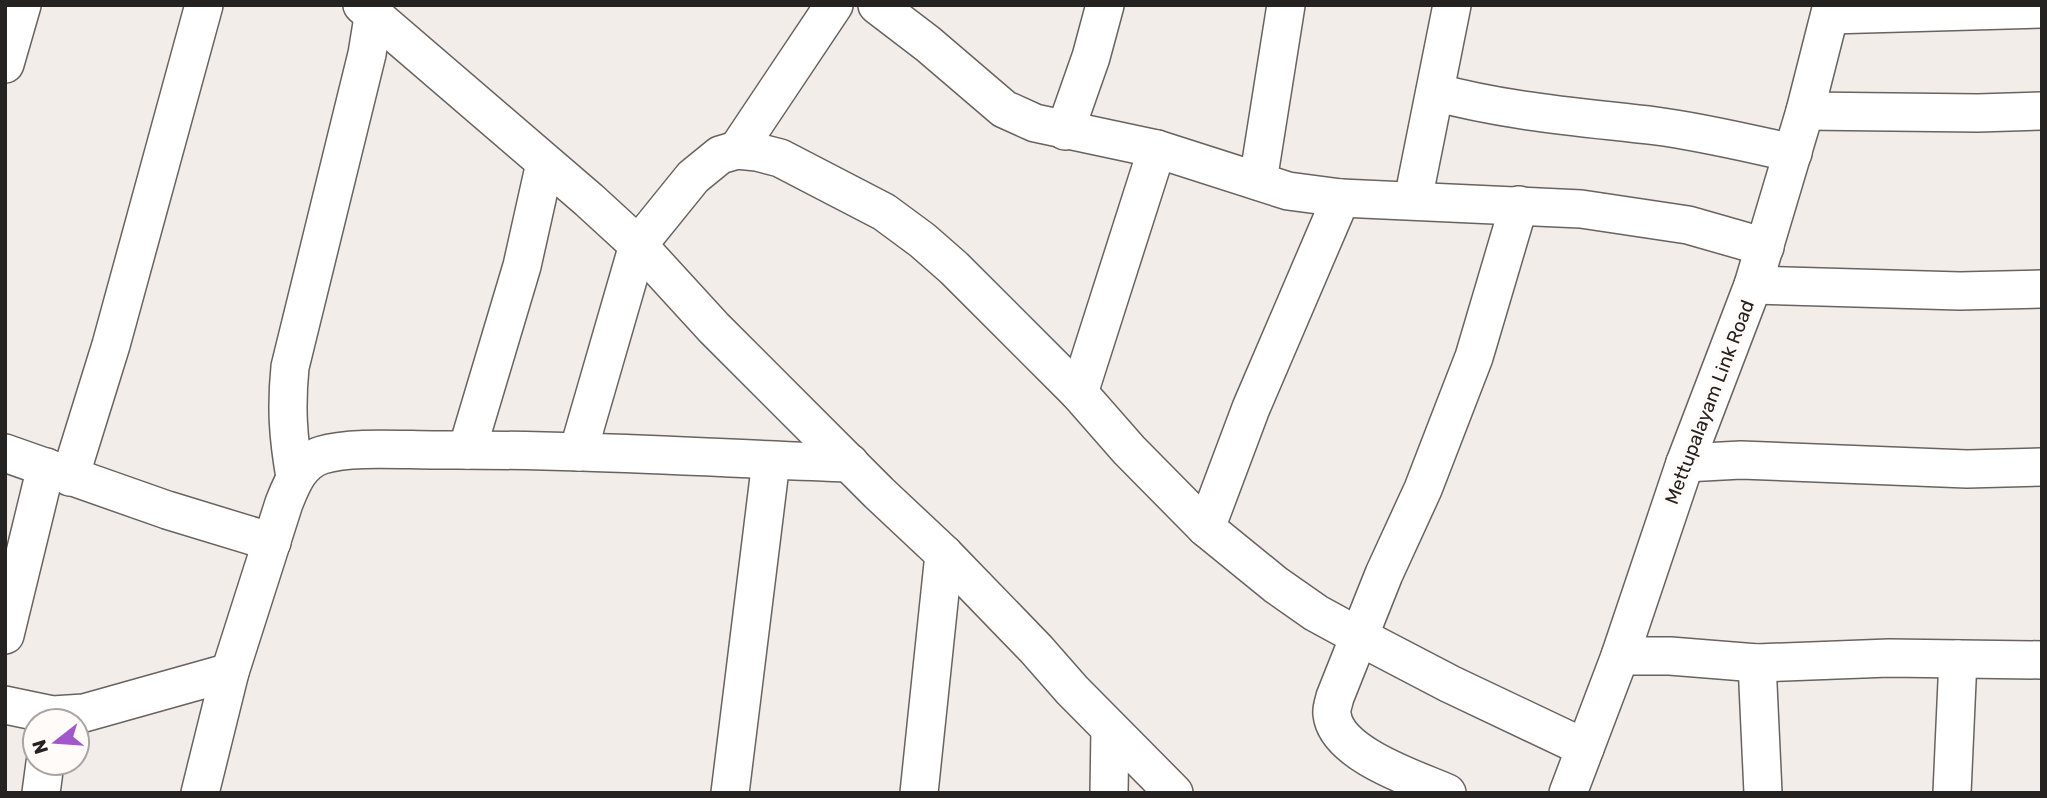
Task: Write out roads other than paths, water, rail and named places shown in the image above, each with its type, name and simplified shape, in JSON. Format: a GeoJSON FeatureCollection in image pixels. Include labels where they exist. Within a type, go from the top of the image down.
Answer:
{"type":"FeatureCollection","features":[{"type":"Feature","properties":{"kind":"street"},"geometry":{"type":"LineString","coordinates":[[5,65],[22,5]]}},
{"type":"Feature","properties":{"kind":"street"},"geometry":{"type":"LineString","coordinates":[[5,635],[58,472],[111,345],[204,5]]}},
{"type":"Feature","properties":{"kind":"street"},"geometry":{"type":"LineString","coordinates":[[737,150],[834,5]]}},
{"type":"Feature","properties":{"kind":"street"},"geometry":{"type":"LineString","coordinates":[[877,5],[928,44],[1004,109],[1035,124],[1157,149],[1288,191],[1341,198],[1581,209],[1688,225],[1765,247]]}},
{"type":"Feature","properties":{"kind":"street"},"geometry":{"type":"LineString","coordinates":[[1065,131],[1091,57],[1105,5]]}},
{"type":"Feature","properties":{"kind":"street"},"geometry":{"type":"LineString","coordinates":[[1258,181],[1286,5]]}},
{"type":"Feature","properties":{"kind":"street"},"geometry":{"type":"LineString","coordinates":[[1413,200],[1452,5]]}},
{"type":"Feature","properties":{"kind":"street"},"geometry":{"type":"LineString","coordinates":[[370,8],[638,245],[715,328],[944,554],[1174,793]]}},
{"type":"Feature","properties":{"kind":"street"},"geometry":{"type":"LineString","coordinates":[[295,477],[286,405],[290,367],[366,54],[370,8]]}},
{"type":"Feature","properties":{"kind":"street"},"geometry":{"type":"LineString","coordinates":[[1831,10],[2042,9]]}},
{"type":"Feature","properties":{"kind":"street","name":"Mettupalayam Link Road"},"geometry":{"type":"LineString","coordinates":[[1568,793],[1620,656],[1685,463],[1753,285],[1805,111],[1831,10]]}},
{"type":"Feature","properties":{"kind":"street"},"geometry":{"type":"LineString","coordinates":[[1435,92],[1516,110],[1714,135],[1793,153]]}},
{"type":"Feature","properties":{"kind":"street"},"geometry":{"type":"LineString","coordinates":[[1805,111],[2042,111]]}},
{"type":"Feature","properties":{"kind":"street"},"geometry":{"type":"LineString","coordinates":[[1079,393],[1157,149]]}},
{"type":"Feature","properties":{"kind":"street"},"geometry":{"type":"LineString","coordinates":[[578,453],[638,245],[693,177],[720,155],[737,150],[757,152],[780,159],[884,212],[922,240],[954,268],[1079,393],[1129,450],[1206,527],[1276,585],[1316,613],[1360,637],[1450,684],[1585,748]]}},
{"type":"Feature","properties":{"kind":"street"},"geometry":{"type":"LineString","coordinates":[[467,450],[522,266],[545,163]]}},
{"type":"Feature","properties":{"kind":"street"},"geometry":{"type":"LineString","coordinates":[[1206,527],[1251,408],[1341,198]]}},
{"type":"Feature","properties":{"kind":"street"},"geometry":{"type":"LineString","coordinates":[[1447,793],[1365,756],[1346,741],[1336,727],[1332,713],[1335,697],[1384,574],[1423,489],[1474,357],[1519,205]]}},
{"type":"Feature","properties":{"kind":"street"},"geometry":{"type":"LineString","coordinates":[[1753,285],[1961,291],[2042,289]]}},
{"type":"Feature","properties":{"kind":"street"},"geometry":{"type":"LineString","coordinates":[[200,793],[230,672],[272,542],[295,477],[310,460],[324,454],[345,451],[467,450],[850,463]]}},
{"type":"Feature","properties":{"kind":"street"},"geometry":{"type":"LineString","coordinates":[[5,453],[167,510],[272,542]]}},
{"type":"Feature","properties":{"kind":"street"},"geometry":{"type":"LineString","coordinates":[[1685,463],[1741,460],[1967,469],[2042,467]]}},
{"type":"Feature","properties":{"kind":"street"},"geometry":{"type":"LineString","coordinates":[[730,793],[771,461]]}},
{"type":"Feature","properties":{"kind":"street"},"geometry":{"type":"LineString","coordinates":[[919,793],[944,554]]}},
{"type":"Feature","properties":{"kind":"street"},"geometry":{"type":"LineString","coordinates":[[1620,656],[1670,656],[1757,663],[1889,658],[2042,660]]}},
{"type":"Feature","properties":{"kind":"street"},"geometry":{"type":"LineString","coordinates":[[1952,793],[1958,659]]}},
{"type":"Feature","properties":{"kind":"street"},"geometry":{"type":"LineString","coordinates":[[1757,663],[1763,793]]}},
{"type":"Feature","properties":{"kind":"street"},"geometry":{"type":"LineString","coordinates":[[91,711],[230,672]]}},
{"type":"Feature","properties":{"kind":"street"},"geometry":{"type":"LineString","coordinates":[[1109,793],[1110,729]]}}]}
